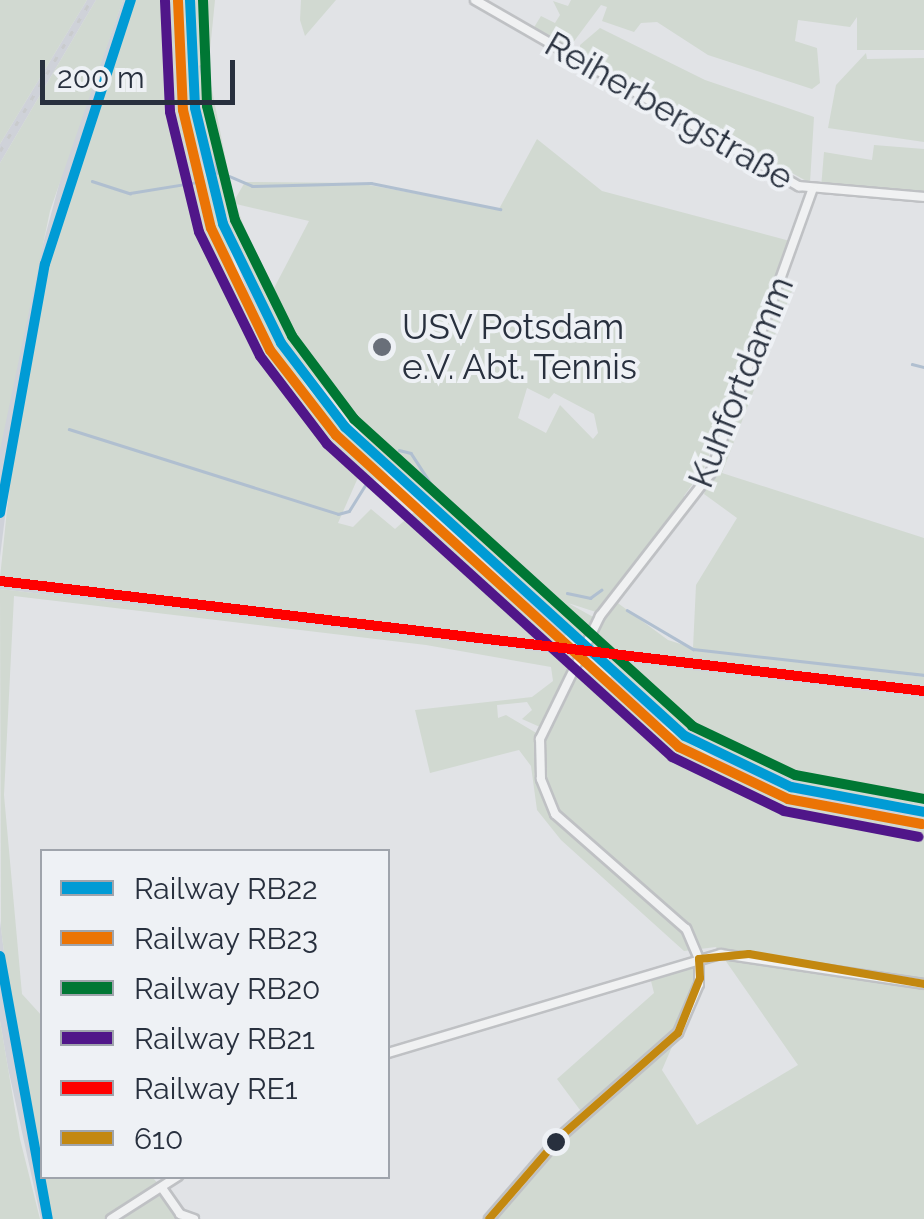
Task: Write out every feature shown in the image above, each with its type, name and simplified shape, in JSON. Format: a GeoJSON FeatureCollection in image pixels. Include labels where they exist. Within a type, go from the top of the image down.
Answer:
{"type":"FeatureCollection","features":[{"type":"Feature","properties":{"kind":"street","name":"Reiherbergstraße"},"geometry":{"type":"LineString","coordinates":[[475,0],[812,190]]}},
{"type":"Feature","properties":{"kind":"street"},"geometry":{"type":"LineString","coordinates":[[812,190],[924,197]]}},
{"type":"Feature","properties":{"kind":"street","name":"Kuhfortdamm"},"geometry":{"type":"LineString","coordinates":[[698,959],[686,929],[554,814],[540,779],[540,739],[600,616],[710,474],[812,190]]}},
{"type":"Feature","properties":{"kind":"street"},"geometry":{"type":"LineString","coordinates":[[390,1052],[698,959],[749,954],[924,984]]}},
{"type":"Feature","properties":{"kind":"street"},"geometry":{"type":"LineString","coordinates":[[489,1219],[561,1136],[678,1034],[700,978],[698,959]]}},
{"type":"Feature","properties":{"kind":"street"},"geometry":{"type":"LineString","coordinates":[[111,1219],[174,1179]]}},
{"type":"Feature","properties":{"kind":"street"},"geometry":{"type":"LineString","coordinates":[[162,1188],[180,1214],[194,1219]]}},
{"type":"Feature","properties":{"kind":"shaded area"},"geometry":{"type":"Polygon","coordinates":[[[0,0],[87,0],[0,144],[0,0]]]}},
{"type":"Feature","properties":{"kind":"shaded area"},"geometry":{"type":"Polygon","coordinates":[[[87,0],[96,0],[0,163],[0,144],[87,0]]]}},
{"type":"Feature","properties":{"kind":"shaded area"},"geometry":{"type":"Polygon","coordinates":[[[96,0],[123,0],[50,211],[0,450],[0,163],[96,0]]]}},
{"type":"Feature","properties":{"kind":"shaded area"},"geometry":{"type":"Polygon","coordinates":[[[123,0],[134,0],[87,129],[47,267],[22,381],[0,557],[0,446],[26,308],[65,162],[123,0]]]}},
{"type":"Feature","properties":{"kind":"shaded area"},"geometry":{"type":"Polygon","coordinates":[[[134,0],[187,0],[199,155],[238,276],[308,389],[388,475],[380,482],[360,473],[338,523],[353,527],[371,509],[395,529],[421,506],[566,645],[0,578],[17,412],[47,267],[87,129],[134,0]]]}},
{"type":"Feature","properties":{"kind":"shaded area"},"geometry":{"type":"Polygon","coordinates":[[[187,0],[194,0],[196,79],[219,202],[284,341],[348,424],[569,632],[564,637],[324,409],[250,300],[199,155],[187,0]]]}},
{"type":"Feature","properties":{"kind":"shaded area"},"geometry":{"type":"Polygon","coordinates":[[[194,0],[215,0],[208,70],[234,201],[245,182],[358,183],[499,209],[537,139],[602,191],[790,241],[704,468],[684,496],[687,503],[599,613],[568,603],[595,618],[582,643],[391,469],[284,341],[246,272],[213,177],[196,79],[194,0]],[[236,204],[254,255],[272,292],[309,221],[236,204]],[[527,388],[518,418],[546,433],[560,405],[593,439],[598,433],[594,414],[554,393],[549,399],[527,388]]]}},
{"type":"Feature","properties":{"kind":"shaded area"},"geometry":{"type":"Polygon","coordinates":[[[301,0],[336,0],[305,36],[300,20],[301,0]]]}},
{"type":"Feature","properties":{"kind":"shaded area"},"geometry":{"type":"Polygon","coordinates":[[[571,0],[924,0],[924,50],[857,50],[857,17],[850,27],[798,20],[795,41],[817,48],[820,83],[812,89],[708,55],[657,22],[641,23],[634,32],[602,21],[607,7],[601,5],[569,48],[533,29],[541,16],[555,23],[560,15],[553,1],[568,6],[571,0]]]}},
{"type":"Feature","properties":{"kind":"shaded area"},"geometry":{"type":"Polygon","coordinates":[[[600,28],[705,80],[814,117],[810,183],[581,56],[580,45],[600,28]]]}},
{"type":"Feature","properties":{"kind":"shaded area"},"geometry":{"type":"Polygon","coordinates":[[[866,53],[867,59],[924,58],[924,142],[828,128],[836,85],[866,53]]]}},
{"type":"Feature","properties":{"kind":"shaded area"},"geometry":{"type":"Polygon","coordinates":[[[874,145],[924,149],[924,194],[821,188],[824,152],[872,160],[874,145]]]}},
{"type":"Feature","properties":{"kind":"shaded area"},"geometry":{"type":"Polygon","coordinates":[[[783,288],[792,291],[722,473],[924,538],[924,675],[841,667],[924,677],[924,688],[589,648],[615,601],[668,640],[693,648],[696,585],[737,518],[704,494],[783,288]]]}},
{"type":"Feature","properties":{"kind":"shaded area"},"geometry":{"type":"Polygon","coordinates":[[[0,578],[924,688],[924,698],[0,589],[0,578]]]}},
{"type":"Feature","properties":{"kind":"shaded area"},"geometry":{"type":"Polygon","coordinates":[[[0,589],[576,656],[540,727],[522,719],[532,710],[527,702],[497,705],[498,718],[506,715],[538,734],[537,778],[545,801],[544,735],[574,676],[598,670],[665,729],[737,772],[819,802],[924,818],[924,1219],[489,1219],[583,1114],[557,1079],[654,993],[649,973],[699,959],[694,996],[662,1070],[697,1125],[798,1065],[716,947],[684,951],[561,840],[537,810],[531,766],[519,750],[430,773],[415,710],[532,697],[553,681],[551,667],[426,645],[14,596],[4,795],[22,994],[40,1014],[40,1164],[19,1068],[1,929],[0,589]]]}},
{"type":"Feature","properties":{"kind":"shaded area"},"geometry":{"type":"Polygon","coordinates":[[[599,659],[924,698],[924,806],[822,790],[742,761],[672,720],[599,659]]]}},
{"type":"Feature","properties":{"kind":"shaded area"},"geometry":{"type":"Polygon","coordinates":[[[616,671],[672,720],[742,761],[840,795],[924,806],[924,818],[819,802],[737,772],[645,713],[608,680],[616,671]]]}},
{"type":"Feature","properties":{"kind":"shaded area"},"geometry":{"type":"Polygon","coordinates":[[[0,921],[19,1068],[50,1219],[41,1219],[0,1021],[0,921]]]}},
{"type":"Feature","properties":{"kind":"shaded area"},"geometry":{"type":"Polygon","coordinates":[[[0,1021],[20,1139],[40,1219],[0,1219],[0,1021]]]}},
{"type":"Feature","properties":{"kind":"shaded area"},"geometry":{"type":"Polygon","coordinates":[[[44,1179],[154,1179],[191,1219],[52,1219],[44,1179]]]}},
{"type":"Feature","properties":{"kind":"waterway"},"geometry":{"type":"LineString","coordinates":[[201,66],[218,173]]}},
{"type":"Feature","properties":{"kind":"waterway"},"geometry":{"type":"LineString","coordinates":[[229,176],[252,186],[371,183],[500,209]]}},
{"type":"Feature","properties":{"kind":"waterway"},"geometry":{"type":"LineString","coordinates":[[92,181],[130,193],[198,182]]}},
{"type":"Feature","properties":{"kind":"waterway"},"geometry":{"type":"LineString","coordinates":[[912,364],[924,367]]}},
{"type":"Feature","properties":{"kind":"waterway"},"geometry":{"type":"LineString","coordinates":[[69,429],[338,514],[349,511],[366,484]]}},
{"type":"Feature","properties":{"kind":"waterway"},"geometry":{"type":"LineString","coordinates":[[399,450],[411,453],[432,485],[547,590]]}},
{"type":"Feature","properties":{"kind":"waterway"},"geometry":{"type":"LineString","coordinates":[[567,593],[590,598],[601,590]]}},
{"type":"Feature","properties":{"kind":"waterway"},"geometry":{"type":"LineString","coordinates":[[627,610],[693,649],[924,675]]}},
{"type":"Feature","properties":{"kind":"railway"},"geometry":{"type":"LineString","coordinates":[[0,151],[91,0]]}},
{"type":"Feature","properties":{"kind":"rail line","name":"RB22"},"geometry":{"type":"LineString","coordinates":[[0,513],[45,264],[131,0]]}},
{"type":"Feature","properties":{"kind":"rail line","name":"RB22"},"geometry":{"type":"LineString","coordinates":[[190,0],[195,108],[223,224],[281,343],[345,427],[685,736],[791,787],[924,812]]}},
{"type":"Feature","properties":{"kind":"rail line","name":"RB20"},"geometry":{"type":"LineString","coordinates":[[203,0],[207,106],[235,220],[292,336],[354,419],[692,726],[795,775],[924,799]]}},
{"type":"Feature","properties":{"kind":"rail line","name":"RB21"},"geometry":{"type":"LineString","coordinates":[[165,1],[170,112],[199,232],[260,356],[327,444],[672,757],[784,811],[919,837]]}},
{"type":"Feature","properties":{"kind":"rail line","name":"RB23"},"geometry":{"type":"LineString","coordinates":[[178,1],[183,110],[211,228],[270,350],[336,435],[679,747],[788,799],[922,824]]}},
{"type":"Feature","properties":{"kind":"rail line","name":"RE1"},"geometry":{"type":"LineString","coordinates":[[0,581],[924,691]]}},
{"type":"Feature","properties":{"kind":"rail line","name":"RB22"},"geometry":{"type":"LineString","coordinates":[[0,956],[40,1175]]}},
{"type":"Feature","properties":{"kind":"rail line","name":"RB22"},"geometry":{"type":"LineString","coordinates":[[41,1179],[48,1219]]}},
{"type":"Feature","properties":{"kind":"transit line","name":"610"},"geometry":{"type":"LineString","coordinates":[[699,959],[749,954],[924,984]]}},
{"type":"Feature","properties":{"kind":"transit line","name":"610"},"geometry":{"type":"LineString","coordinates":[[489,1219],[561,1136],[678,1033],[700,978],[699,959]]}},
{"type":"Feature","properties":{"kind":"place","name":"USV Potsdam e.V. Abt. Tennis"},"geometry":{"type":"Point","coordinates":[382,347]}}]}
